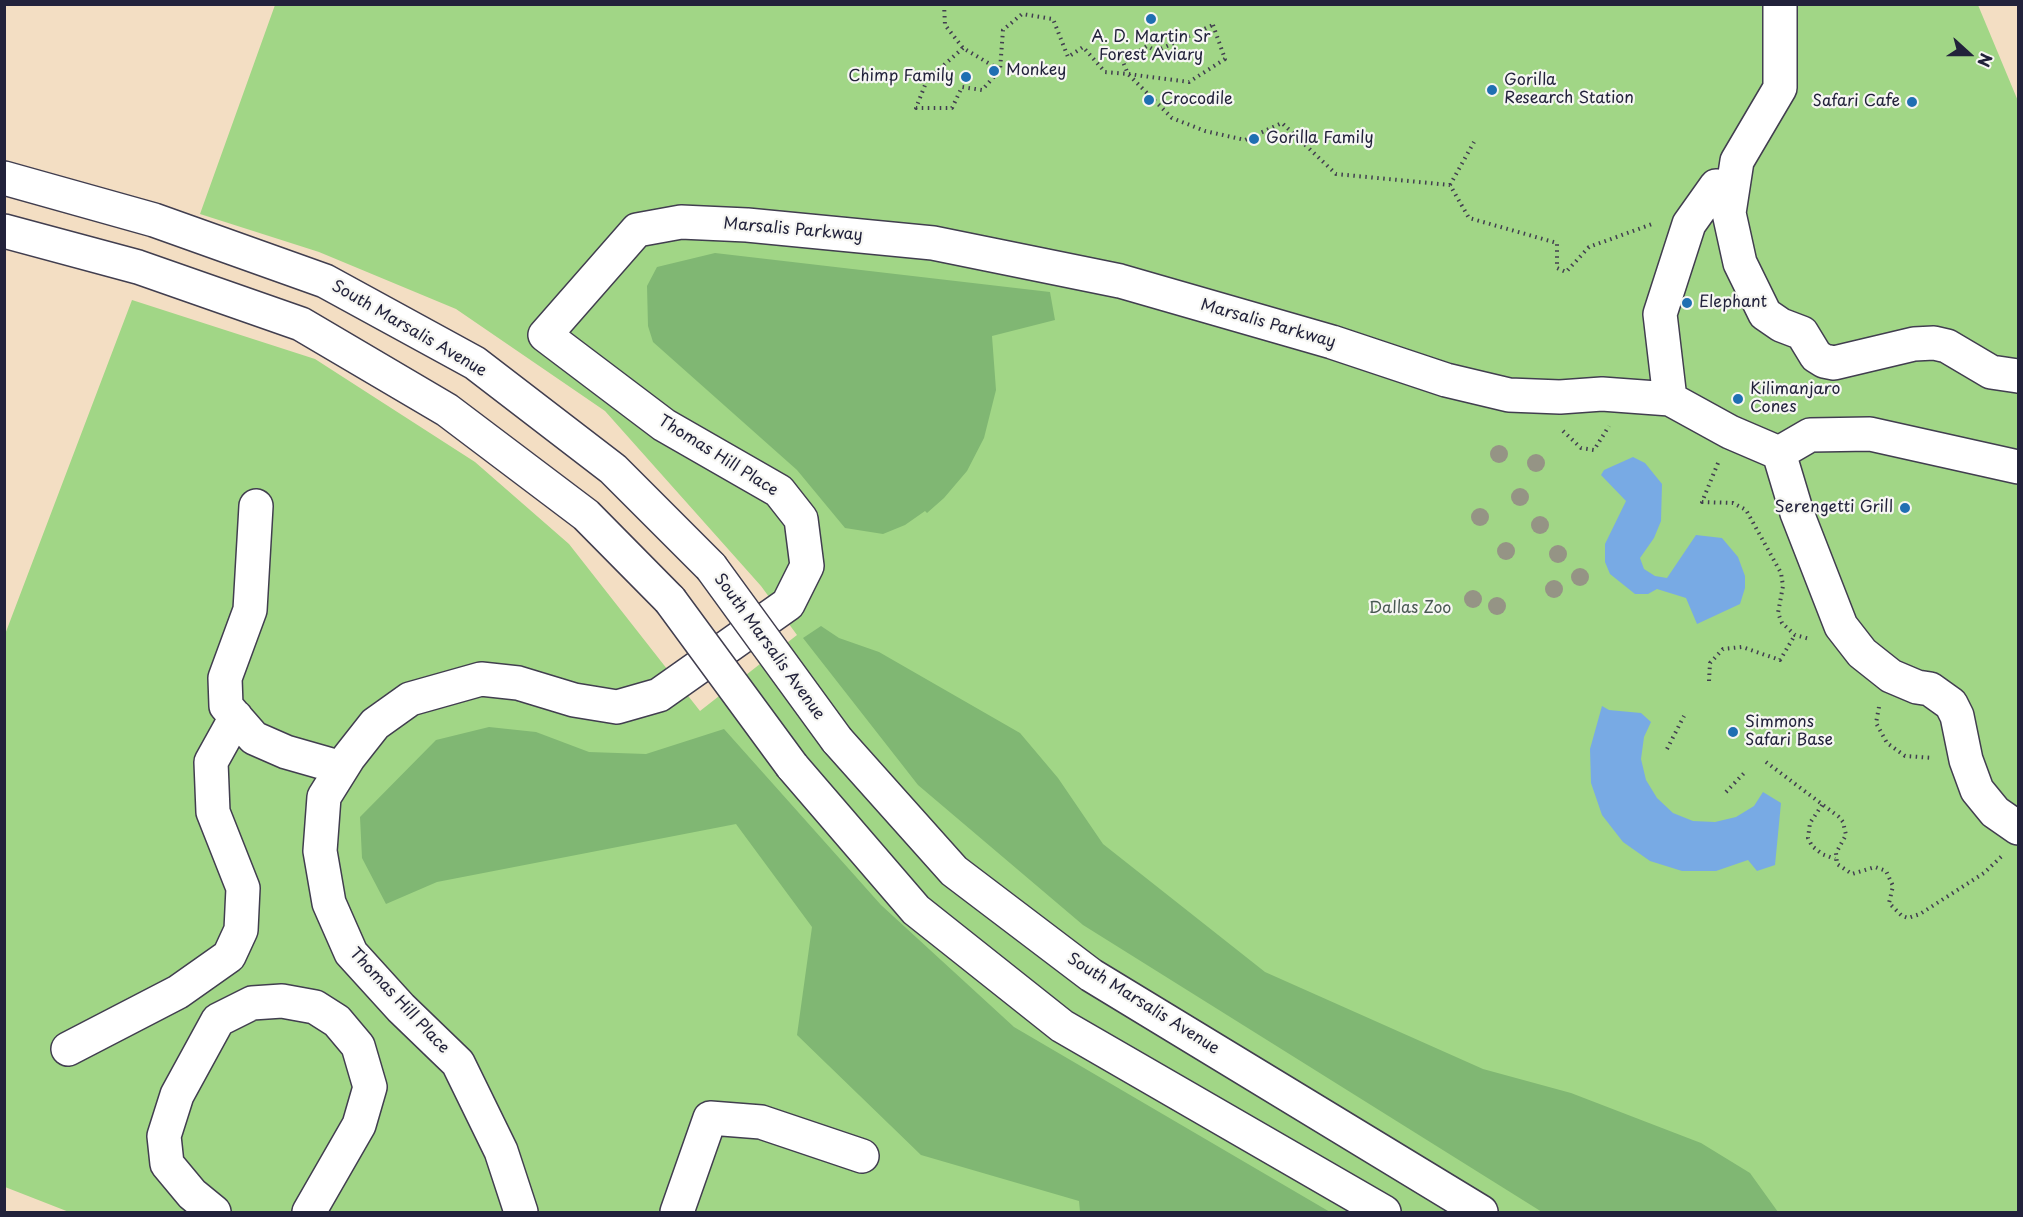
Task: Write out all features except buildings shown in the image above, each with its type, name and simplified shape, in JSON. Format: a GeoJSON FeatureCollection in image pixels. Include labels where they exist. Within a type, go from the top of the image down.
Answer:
{"type":"FeatureCollection","features":[{"type":"Feature","properties":{"kind":"main road"},"geometry":{"type":"LineString","coordinates":[[1779,4],[1780,88],[1737,161],[1729,213],[1740,263],[1765,314],[1781,325],[1802,333],[1815,356],[1824,361],[1834,363],[1914,344],[1934,343],[1947,346],[1991,372],[2019,376]]}},
{"type":"Feature","properties":{"kind":"main road","name":"South Marsalis Avenue"},"geometry":{"type":"LineString","coordinates":[[4,178],[154,220],[335,286],[475,363],[613,468],[711,567],[837,740],[954,871],[1091,975],[1481,1212]]}},
{"type":"Feature","properties":{"kind":"main road"},"geometry":{"type":"LineString","coordinates":[[1670,399],[1660,314],[1689,224],[1716,186],[1733,187]]}},
{"type":"Feature","properties":{"kind":"main road","name":"Marsalis Parkway"},"geometry":{"type":"LineString","coordinates":[[545,335],[637,230],[681,222],[747,225],[933,243],[1108,279],[1332,342],[1446,380],[1509,395],[1558,397],[1602,394],[1670,399],[1730,432],[1779,453]]}},
{"type":"Feature","properties":{"kind":"main road"},"geometry":{"type":"LineString","coordinates":[[4,231],[138,267],[301,324],[456,417],[586,514],[670,600],[792,766],[916,910],[1062,1026],[1384,1212]]}},
{"type":"Feature","properties":{"kind":"main road","name":"Thomas Hill Place"},"geometry":{"type":"LineString","coordinates":[[521,1212],[501,1151],[458,1064],[401,1008],[351,953],[329,903],[320,851],[324,797],[342,768],[375,724],[410,699],[481,679],[518,683],[574,700],[617,706],[659,696],[788,604],[807,566],[801,519],[779,491],[664,425],[545,335]]}},
{"type":"Feature","properties":{"kind":"main road"},"geometry":{"type":"LineString","coordinates":[[2019,467],[1870,434],[1810,435],[1779,453],[1797,513],[1841,626],[1863,653],[1891,676],[1917,687],[1930,689],[1951,704],[1957,716],[1966,760],[1977,790],[1995,812],[2019,828]]}},
{"type":"Feature","properties":{"kind":"main road"},"geometry":{"type":"LineString","coordinates":[[256,506],[250,610],[225,678],[226,706],[254,738],[286,752],[342,768]]}},
{"type":"Feature","properties":{"kind":"main road"},"geometry":{"type":"LineString","coordinates":[[68,1049],[177,992],[229,956],[241,930],[243,888],[213,812],[211,762],[236,717]]}},
{"type":"Feature","properties":{"kind":"main road"},"geometry":{"type":"LineString","coordinates":[[214,1212],[192,1194],[167,1164],[164,1136],[177,1095],[218,1020],[252,1003],[282,1001],[315,1007],[337,1021],[358,1046],[370,1087],[360,1125],[309,1212]]}},
{"type":"Feature","properties":{"kind":"main road"},"geometry":{"type":"LineString","coordinates":[[677,1212],[710,1118],[761,1122],[862,1156]]}},
{"type":"Feature","properties":{"kind":"path"},"geometry":{"type":"LineString","coordinates":[[944,4],[945,25],[963,48],[1000,69]]}},
{"type":"Feature","properties":{"kind":"path"},"geometry":{"type":"LineString","coordinates":[[963,48],[927,80],[916,108],[952,108],[962,87],[982,90],[1000,69],[1003,30],[1022,14],[1053,20],[1068,57],[1083,47],[1104,72],[1128,74],[1189,82],[1225,59],[1214,25],[1156,51],[1147,46],[1123,62],[1128,74],[1172,117],[1205,131],[1245,140],[1282,123],[1336,174],[1450,185]]}},
{"type":"Feature","properties":{"kind":"path"},"geometry":{"type":"LineString","coordinates":[[1450,185],[1474,141]]}},
{"type":"Feature","properties":{"kind":"path"},"geometry":{"type":"LineString","coordinates":[[1450,185],[1469,218],[1557,243],[1557,268],[1566,272],[1589,247],[1656,223],[1689,224]]}},
{"type":"Feature","properties":{"kind":"path"},"geometry":{"type":"LineString","coordinates":[[1730,432],[1702,502],[1733,503],[1746,510],[1780,573],[1783,586],[1778,613]]}},
{"type":"Feature","properties":{"kind":"path"},"geometry":{"type":"LineString","coordinates":[[1709,681],[1710,663],[1724,649],[1742,647],[1780,660],[1795,635]]}},
{"type":"Feature","properties":{"kind":"path"},"geometry":{"type":"LineString","coordinates":[[1891,676],[1881,698],[1876,723],[1887,743],[1905,756],[1966,760]]}},
{"type":"Feature","properties":{"kind":"path"},"geometry":{"type":"LineString","coordinates":[[1667,749],[1684,716]]}},
{"type":"Feature","properties":{"kind":"path"},"geometry":{"type":"LineString","coordinates":[[1766,762],[1839,816],[1846,828],[1845,842],[1835,859]]}},
{"type":"Feature","properties":{"kind":"path"},"geometry":{"type":"LineString","coordinates":[[1726,792],[1746,771]]}},
{"type":"Feature","properties":{"kind":"path"},"geometry":{"type":"LineString","coordinates":[[1821,804],[1810,823],[1808,838],[1812,846],[1835,859],[1846,873],[1858,873],[1875,867],[1886,871],[1892,880],[1888,896],[1892,909],[1908,918],[1920,914],[1984,873]]}},
{"type":"Feature","properties":{"kind":"green space","name":"Dallas Zoo"},"geometry":{"type":"Polygon","coordinates":[[[275,5],[1978,5],[2018,101],[2018,1212],[69,1212],[5,1187],[4,637],[132,300],[315,359],[475,462],[569,544],[700,711],[797,635],[761,586],[605,411],[456,309],[319,252],[200,214],[275,5]]]}},
{"type":"Feature","properties":{"kind":"green space"},"geometry":{"type":"Polygon","coordinates":[[[715,253],[1050,292],[1055,320],[992,336],[996,390],[984,438],[967,471],[944,498],[927,513],[925,511],[905,525],[883,534],[845,528],[797,470],[653,342],[648,326],[647,286],[657,267],[715,253]]]}},
{"type":"Feature","properties":{"kind":"green space"},"geometry":{"type":"Polygon","coordinates":[[[821,626],[839,638],[879,652],[1020,733],[1058,778],[1103,844],[1265,972],[1483,1069],[1571,1093],[1701,1143],[1750,1173],[1778,1212],[1542,1212],[1083,925],[918,785],[803,638],[821,626]]]}},
{"type":"Feature","properties":{"kind":"green space"},"geometry":{"type":"Polygon","coordinates":[[[489,727],[536,732],[589,752],[646,754],[724,729],[881,905],[1014,1027],[1330,1212],[1080,1212],[1079,1201],[921,1155],[797,1035],[812,927],[736,824],[437,882],[386,904],[362,858],[360,817],[436,740],[489,727]]]}},
{"type":"Feature","properties":{"kind":"water"},"geometry":{"type":"Polygon","coordinates":[[[1633,457],[1645,463],[1662,484],[1661,521],[1654,538],[1640,558],[1644,569],[1655,576],[1667,578],[1696,535],[1722,538],[1738,557],[1745,576],[1745,588],[1740,604],[1697,624],[1686,598],[1657,589],[1648,594],[1635,594],[1610,574],[1605,562],[1605,544],[1626,501],[1601,475],[1604,470],[1633,457]]]}},
{"type":"Feature","properties":{"kind":"water"},"geometry":{"type":"Polygon","coordinates":[[[1602,706],[1609,710],[1641,713],[1651,722],[1644,737],[1641,759],[1646,780],[1657,798],[1673,813],[1693,821],[1715,822],[1736,817],[1754,806],[1763,792],[1781,803],[1775,865],[1757,871],[1748,860],[1716,871],[1682,871],[1650,861],[1623,842],[1602,815],[1591,783],[1590,749],[1602,706]]]}},
{"type":"Feature","properties":{"kind":"place","name":"A. D. Martin Sr Forest Aviary"},"geometry":{"type":"Point","coordinates":[1151,19]}},
{"type":"Feature","properties":{"kind":"place","name":"Monkey"},"geometry":{"type":"Point","coordinates":[994,71]}},
{"type":"Feature","properties":{"kind":"place","name":"Chimp Family"},"geometry":{"type":"Point","coordinates":[966,77]}},
{"type":"Feature","properties":{"kind":"place","name":"Gorilla Research Station"},"geometry":{"type":"Point","coordinates":[1492,90]}},
{"type":"Feature","properties":{"kind":"place","name":"Crocodile"},"geometry":{"type":"Point","coordinates":[1149,100]}},
{"type":"Feature","properties":{"kind":"place","name":"Safari Cafe"},"geometry":{"type":"Point","coordinates":[1912,102]}},
{"type":"Feature","properties":{"kind":"place","name":"Gorilla Family"},"geometry":{"type":"Point","coordinates":[1254,139]}},
{"type":"Feature","properties":{"kind":"place","name":"Elephant"},"geometry":{"type":"Point","coordinates":[1687,303]}},
{"type":"Feature","properties":{"kind":"place","name":"Kilimanjaro Cones"},"geometry":{"type":"Point","coordinates":[1738,399]}},
{"type":"Feature","properties":{"kind":"place","name":"Serengetti Grill"},"geometry":{"type":"Point","coordinates":[1905,508]}},
{"type":"Feature","properties":{"kind":"place","name":"Simmons Safari Base"},"geometry":{"type":"Point","coordinates":[1733,732]}}]}
